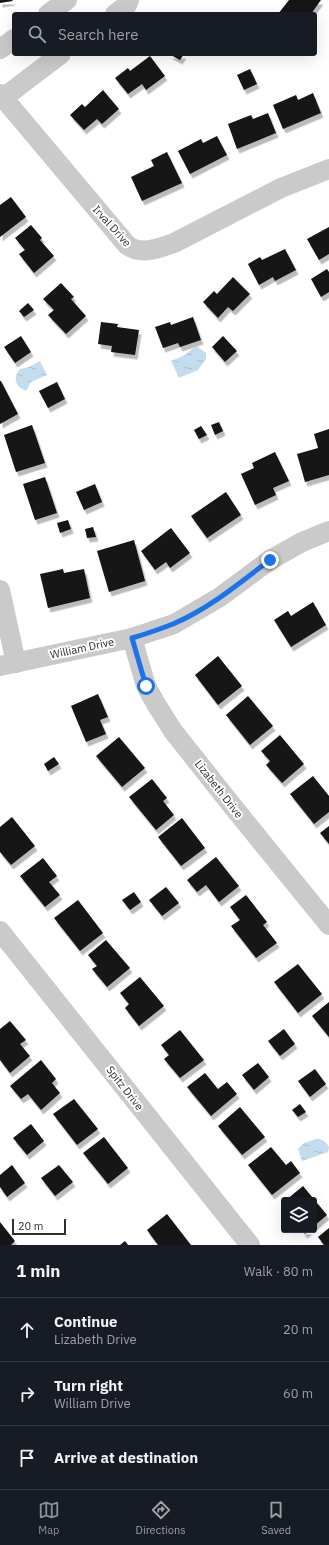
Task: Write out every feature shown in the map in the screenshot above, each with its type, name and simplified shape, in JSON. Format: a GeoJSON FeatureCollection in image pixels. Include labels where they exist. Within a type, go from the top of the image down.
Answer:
{"type":"FeatureCollection","features":[{"type":"Feature","properties":{"kind":"street"},"geometry":{"type":"LineString","coordinates":[[51,12],[67,0]]}},
{"type":"Feature","properties":{"kind":"street"},"geometry":{"type":"LineString","coordinates":[[118,12],[127,5],[129,0]]}},
{"type":"Feature","properties":{"kind":"street"},"geometry":{"type":"LineString","coordinates":[[0,49],[12,40]]}},
{"type":"Feature","properties":{"kind":"street"},"geometry":{"type":"LineString","coordinates":[[2,96],[58,56]]}},
{"type":"Feature","properties":{"kind":"street","name":"Irval Drive"},"geometry":{"type":"LineString","coordinates":[[2,96],[127,245],[138,251],[158,248],[174,243],[281,188],[329,169]]}},
{"type":"Feature","properties":{"kind":"street","name":"William Drive"},"geometry":{"type":"LineString","coordinates":[[8,664],[132,638],[174,624],[197,612],[220,597],[270,560],[302,542],[329,531]]}},
{"type":"Feature","properties":{"kind":"street"},"geometry":{"type":"LineString","coordinates":[[0,590],[8,664]]}},
{"type":"Feature","properties":{"kind":"street","name":"Lizabeth Drive"},"geometry":{"type":"LineString","coordinates":[[132,638],[146,686],[174,731],[329,925]]}},
{"type":"Feature","properties":{"kind":"street","name":"Spitz Drive"},"geometry":{"type":"LineString","coordinates":[[0,931],[250,1245]]}},
{"type":"Feature","properties":{"kind":"water"},"geometry":{"type":"Polygon","coordinates":[[[198,347],[206,353],[206,359],[198,370],[179,378],[171,361],[198,347]]]}},
{"type":"Feature","properties":{"kind":"water"},"geometry":{"type":"Polygon","coordinates":[[[40,361],[47,375],[31,382],[26,391],[19,387],[16,382],[16,378],[20,369],[29,367],[40,361]]]}},
{"type":"Feature","properties":{"kind":"water"},"geometry":{"type":"Polygon","coordinates":[[[316,1139],[322,1140],[326,1143],[329,1147],[328,1152],[302,1161],[298,1149],[304,1143],[316,1139]]]}},
{"type":"Feature","properties":{"kind":"building"},"geometry":{"type":"Polygon","coordinates":[[[0,0],[12,0],[13,1],[0,3],[0,0]]]}},
{"type":"Feature","properties":{"kind":"building"},"geometry":{"type":"Polygon","coordinates":[[[289,0],[321,0],[312,12],[280,12],[289,0]]]}},
{"type":"Feature","properties":{"kind":"building"},"geometry":{"type":"Polygon","coordinates":[[[150,56],[165,76],[146,90],[142,84],[128,94],[115,78],[128,68],[130,71],[150,56]]]}},
{"type":"Feature","properties":{"kind":"building"},"geometry":{"type":"Polygon","coordinates":[[[173,56],[183,56],[180,60],[173,56]]]}},
{"type":"Feature","properties":{"kind":"building"},"geometry":{"type":"Polygon","coordinates":[[[250,69],[257,84],[244,90],[237,75],[250,69]]]}},
{"type":"Feature","properties":{"kind":"building"},"geometry":{"type":"Polygon","coordinates":[[[103,90],[119,109],[102,124],[97,119],[84,130],[70,115],[82,104],[85,107],[103,90]]]}},
{"type":"Feature","properties":{"kind":"building"},"geometry":{"type":"Polygon","coordinates":[[[313,93],[321,113],[283,129],[273,105],[296,95],[298,100],[313,93]]]}},
{"type":"Feature","properties":{"kind":"building"},"geometry":{"type":"Polygon","coordinates":[[[268,113],[276,133],[237,149],[228,124],[251,115],[253,119],[268,113]]]}},
{"type":"Feature","properties":{"kind":"building"},"geometry":{"type":"Polygon","coordinates":[[[217,136],[227,155],[190,174],[178,151],[201,139],[203,143],[217,136]]]}},
{"type":"Feature","properties":{"kind":"building"},"geometry":{"type":"Polygon","coordinates":[[[167,152],[182,183],[142,201],[131,177],[154,166],[151,160],[167,152]]]}},
{"type":"Feature","properties":{"kind":"building"},"geometry":{"type":"Polygon","coordinates":[[[11,197],[26,217],[0,237],[0,205],[11,197]]]}},
{"type":"Feature","properties":{"kind":"building"},"geometry":{"type":"Polygon","coordinates":[[[31,225],[42,238],[40,240],[54,256],[34,273],[19,254],[25,250],[15,238],[31,225]]]}},
{"type":"Feature","properties":{"kind":"building"},"geometry":{"type":"Polygon","coordinates":[[[329,227],[329,254],[319,260],[307,239],[329,227]]]}},
{"type":"Feature","properties":{"kind":"building"},"geometry":{"type":"Polygon","coordinates":[[[285,249],[296,270],[275,281],[273,277],[259,285],[248,264],[260,257],[262,260],[285,249]]]}},
{"type":"Feature","properties":{"kind":"building"},"geometry":{"type":"Polygon","coordinates":[[[327,269],[329,272],[329,292],[321,297],[311,279],[327,269]]]}},
{"type":"Feature","properties":{"kind":"building"},"geometry":{"type":"Polygon","coordinates":[[[233,277],[250,294],[233,311],[228,307],[218,318],[203,302],[214,291],[217,294],[233,277]]]}},
{"type":"Feature","properties":{"kind":"building"},"geometry":{"type":"Polygon","coordinates":[[[61,283],[74,297],[71,299],[86,316],[66,334],[48,315],[54,310],[43,299],[61,283]]]}},
{"type":"Feature","properties":{"kind":"building"},"geometry":{"type":"Polygon","coordinates":[[[28,303],[34,310],[24,317],[19,311],[28,303]]]}},
{"type":"Feature","properties":{"kind":"building"},"geometry":{"type":"Polygon","coordinates":[[[193,317],[201,340],[180,347],[178,343],[163,348],[155,327],[170,322],[171,325],[193,317]]]}},
{"type":"Feature","properties":{"kind":"building"},"geometry":{"type":"Polygon","coordinates":[[[101,322],[118,324],[117,327],[139,330],[135,355],[111,352],[112,346],[98,344],[101,322]]]}},
{"type":"Feature","properties":{"kind":"building"},"geometry":{"type":"Polygon","coordinates":[[[21,336],[31,352],[15,363],[4,347],[21,336]]]}},
{"type":"Feature","properties":{"kind":"building"},"geometry":{"type":"Polygon","coordinates":[[[223,336],[237,351],[225,362],[212,347],[223,336]]]}},
{"type":"Feature","properties":{"kind":"building"},"geometry":{"type":"Polygon","coordinates":[[[0,381],[18,414],[0,424],[0,381]]]}},
{"type":"Feature","properties":{"kind":"building"},"geometry":{"type":"Polygon","coordinates":[[[57,382],[65,399],[48,408],[39,391],[57,382]]]}},
{"type":"Feature","properties":{"kind":"building"},"geometry":{"type":"Polygon","coordinates":[[[219,422],[223,431],[215,435],[211,425],[219,422]]]}},
{"type":"Feature","properties":{"kind":"building"},"geometry":{"type":"Polygon","coordinates":[[[32,425],[45,463],[16,472],[4,435],[32,425]]]}},
{"type":"Feature","properties":{"kind":"building"},"geometry":{"type":"Polygon","coordinates":[[[201,426],[207,435],[199,439],[194,430],[201,426]]]}},
{"type":"Feature","properties":{"kind":"building"},"geometry":{"type":"Polygon","coordinates":[[[329,429],[329,475],[305,482],[297,454],[318,448],[314,434],[329,429]]]}},
{"type":"Feature","properties":{"kind":"building"},"geometry":{"type":"Polygon","coordinates":[[[275,452],[289,481],[273,488],[276,495],[255,505],[241,474],[254,468],[252,463],[275,452]]]}},
{"type":"Feature","properties":{"kind":"building"},"geometry":{"type":"Polygon","coordinates":[[[45,477],[57,513],[35,520],[23,484],[45,477]]]}},
{"type":"Feature","properties":{"kind":"building"},"geometry":{"type":"Polygon","coordinates":[[[95,484],[102,502],[84,510],[76,492],[95,484]]]}},
{"type":"Feature","properties":{"kind":"building"},"geometry":{"type":"Polygon","coordinates":[[[226,492],[241,515],[207,538],[191,516],[226,492]]]}},
{"type":"Feature","properties":{"kind":"building"},"geometry":{"type":"Polygon","coordinates":[[[68,520],[71,529],[60,533],[57,523],[68,520]]]}},
{"type":"Feature","properties":{"kind":"building"},"geometry":{"type":"Polygon","coordinates":[[[93,527],[96,537],[87,538],[85,529],[93,527]]]}},
{"type":"Feature","properties":{"kind":"building"},"geometry":{"type":"Polygon","coordinates":[[[171,528],[190,553],[170,568],[166,562],[155,570],[141,551],[171,528]]]}},
{"type":"Feature","properties":{"kind":"building"},"geometry":{"type":"Polygon","coordinates":[[[134,540],[145,581],[109,592],[97,551],[134,540]]]}},
{"type":"Feature","properties":{"kind":"building"},"geometry":{"type":"Polygon","coordinates":[[[63,569],[64,573],[84,569],[90,598],[48,608],[40,574],[63,569]]]}},
{"type":"Feature","properties":{"kind":"building"},"geometry":{"type":"Polygon","coordinates":[[[313,602],[326,625],[291,647],[274,620],[288,611],[291,616],[313,602]]]}},
{"type":"Feature","properties":{"kind":"building"},"geometry":{"type":"Polygon","coordinates":[[[218,656],[242,686],[218,705],[195,675],[218,656]]]}},
{"type":"Feature","properties":{"kind":"building"},"geometry":{"type":"Polygon","coordinates":[[[98,694],[108,717],[100,720],[106,734],[86,742],[71,706],[98,694]]]}},
{"type":"Feature","properties":{"kind":"building"},"geometry":{"type":"Polygon","coordinates":[[[248,696],[273,726],[250,745],[226,715],[248,696]]]}},
{"type":"Feature","properties":{"kind":"building"},"geometry":{"type":"Polygon","coordinates":[[[280,735],[304,764],[282,783],[266,765],[270,761],[261,751],[280,735]]]}},
{"type":"Feature","properties":{"kind":"building"},"geometry":{"type":"Polygon","coordinates":[[[119,737],[145,768],[122,787],[96,756],[119,737]]]}},
{"type":"Feature","properties":{"kind":"building"},"geometry":{"type":"Polygon","coordinates":[[[54,757],[59,764],[48,771],[44,764],[54,757]]]}},
{"type":"Feature","properties":{"kind":"building"},"geometry":{"type":"Polygon","coordinates":[[[313,776],[329,796],[329,812],[314,824],[290,794],[313,776]]]}},
{"type":"Feature","properties":{"kind":"building"},"geometry":{"type":"Polygon","coordinates":[[[152,779],[167,798],[163,801],[174,815],[156,830],[129,797],[152,779]]]}},
{"type":"Feature","properties":{"kind":"building"},"geometry":{"type":"Polygon","coordinates":[[[12,817],[35,846],[11,865],[0,852],[0,827],[12,817]]]}},
{"type":"Feature","properties":{"kind":"building"},"geometry":{"type":"Polygon","coordinates":[[[182,818],[205,848],[181,866],[158,837],[182,818]]]}},
{"type":"Feature","properties":{"kind":"building"},"geometry":{"type":"Polygon","coordinates":[[[329,826],[329,844],[320,833],[329,826]]]}},
{"type":"Feature","properties":{"kind":"building"},"geometry":{"type":"Polygon","coordinates":[[[216,857],[239,886],[219,902],[206,885],[197,892],[187,880],[216,857]]]}},
{"type":"Feature","properties":{"kind":"building"},"geometry":{"type":"Polygon","coordinates":[[[43,858],[57,876],[49,882],[60,895],[45,907],[20,876],[43,858]]]}},
{"type":"Feature","properties":{"kind":"building"},"geometry":{"type":"Polygon","coordinates":[[[166,887],[179,903],[162,916],[149,900],[166,887]]]}},
{"type":"Feature","properties":{"kind":"building"},"geometry":{"type":"Polygon","coordinates":[[[134,892],[141,902],[130,910],[122,900],[134,892]]]}},
{"type":"Feature","properties":{"kind":"building"},"geometry":{"type":"Polygon","coordinates":[[[246,895],[267,922],[263,925],[277,943],[256,958],[231,926],[240,920],[230,907],[246,895]]]}},
{"type":"Feature","properties":{"kind":"building"},"geometry":{"type":"Polygon","coordinates":[[[78,900],[103,933],[80,951],[54,918],[78,900]]]}},
{"type":"Feature","properties":{"kind":"building"},"geometry":{"type":"Polygon","coordinates":[[[106,940],[130,968],[107,987],[92,969],[97,966],[88,955],[106,940]]]}},
{"type":"Feature","properties":{"kind":"building"},"geometry":{"type":"Polygon","coordinates":[[[298,964],[322,994],[298,1013],[274,982],[298,964]]]}},
{"type":"Feature","properties":{"kind":"building"},"geometry":{"type":"Polygon","coordinates":[[[140,977],[164,1006],[139,1026],[125,1008],[129,1004],[120,993],[140,977]]]}},
{"type":"Feature","properties":{"kind":"building"},"geometry":{"type":"Polygon","coordinates":[[[329,1002],[329,1037],[312,1016],[329,1002]]]}},
{"type":"Feature","properties":{"kind":"building"},"geometry":{"type":"Polygon","coordinates":[[[10,1021],[26,1040],[20,1044],[30,1056],[10,1073],[0,1060],[0,1029],[10,1021]]]}},
{"type":"Feature","properties":{"kind":"building"},"geometry":{"type":"Polygon","coordinates":[[[284,1029],[295,1044],[280,1056],[268,1041],[284,1029]]]}},
{"type":"Feature","properties":{"kind":"building"},"geometry":{"type":"Polygon","coordinates":[[[180,1030],[204,1060],[180,1078],[164,1059],[169,1055],[161,1045],[180,1030]]]}},
{"type":"Feature","properties":{"kind":"building"},"geometry":{"type":"Polygon","coordinates":[[[41,1060],[56,1079],[52,1083],[60,1093],[41,1110],[28,1094],[21,1099],[10,1086],[41,1060]]]}},
{"type":"Feature","properties":{"kind":"building"},"geometry":{"type":"Polygon","coordinates":[[[258,1063],[269,1077],[254,1090],[242,1075],[258,1063]]]}},
{"type":"Feature","properties":{"kind":"building"},"geometry":{"type":"Polygon","coordinates":[[[315,1069],[326,1084],[310,1097],[298,1081],[315,1069]]]}},
{"type":"Feature","properties":{"kind":"building"},"geometry":{"type":"Polygon","coordinates":[[[205,1073],[218,1089],[227,1082],[237,1094],[211,1116],[187,1087],[205,1073]]]}},
{"type":"Feature","properties":{"kind":"building"},"geometry":{"type":"Polygon","coordinates":[[[74,1099],[98,1129],[77,1145],[53,1114],[74,1099]]]}},
{"type":"Feature","properties":{"kind":"building"},"geometry":{"type":"Polygon","coordinates":[[[300,1104],[306,1112],[298,1117],[292,1110],[300,1104]]]}},
{"type":"Feature","properties":{"kind":"building"},"geometry":{"type":"Polygon","coordinates":[[[240,1107],[265,1137],[242,1155],[218,1126],[240,1107]]]}},
{"type":"Feature","properties":{"kind":"building"},"geometry":{"type":"Polygon","coordinates":[[[31,1124],[44,1141],[27,1155],[13,1138],[31,1124]]]}},
{"type":"Feature","properties":{"kind":"building"},"geometry":{"type":"Polygon","coordinates":[[[104,1137],[128,1168],[108,1184],[83,1153],[104,1137]]]}},
{"type":"Feature","properties":{"kind":"building"},"geometry":{"type":"Polygon","coordinates":[[[271,1147],[286,1165],[291,1161],[300,1173],[272,1195],[248,1165],[271,1147]]]}},
{"type":"Feature","properties":{"kind":"building"},"geometry":{"type":"Polygon","coordinates":[[[12,1165],[25,1183],[7,1197],[0,1187],[0,1175],[12,1165]]]}},
{"type":"Feature","properties":{"kind":"building"},"geometry":{"type":"Polygon","coordinates":[[[59,1165],[73,1182],[55,1196],[41,1178],[59,1165]]]}},
{"type":"Feature","properties":{"kind":"building"},"geometry":{"type":"Polygon","coordinates":[[[303,1186],[312,1197],[290,1197],[303,1186]]]}},
{"type":"Feature","properties":{"kind":"building"},"geometry":{"type":"Polygon","coordinates":[[[317,1203],[327,1215],[317,1223],[317,1203]]]}},
{"type":"Feature","properties":{"kind":"building"},"geometry":{"type":"Polygon","coordinates":[[[167,1214],[191,1245],[158,1245],[147,1230],[167,1214]]]}},
{"type":"Feature","properties":{"kind":"building"},"geometry":{"type":"Polygon","coordinates":[[[0,1222],[15,1241],[11,1245],[0,1245],[0,1222]]]}},
{"type":"Feature","properties":{"kind":"building"},"geometry":{"type":"Polygon","coordinates":[[[329,1228],[329,1245],[324,1245],[318,1237],[329,1228]]]}},
{"type":"Feature","properties":{"kind":"building"},"geometry":{"type":"Polygon","coordinates":[[[125,1241],[128,1245],[120,1245],[125,1241]]]}},
{"type":"Feature","properties":{"kind":"route"},"geometry":{"type":"LineString","coordinates":[[146,686],[132,638],[174,624],[197,612],[270,560]]}}]}
